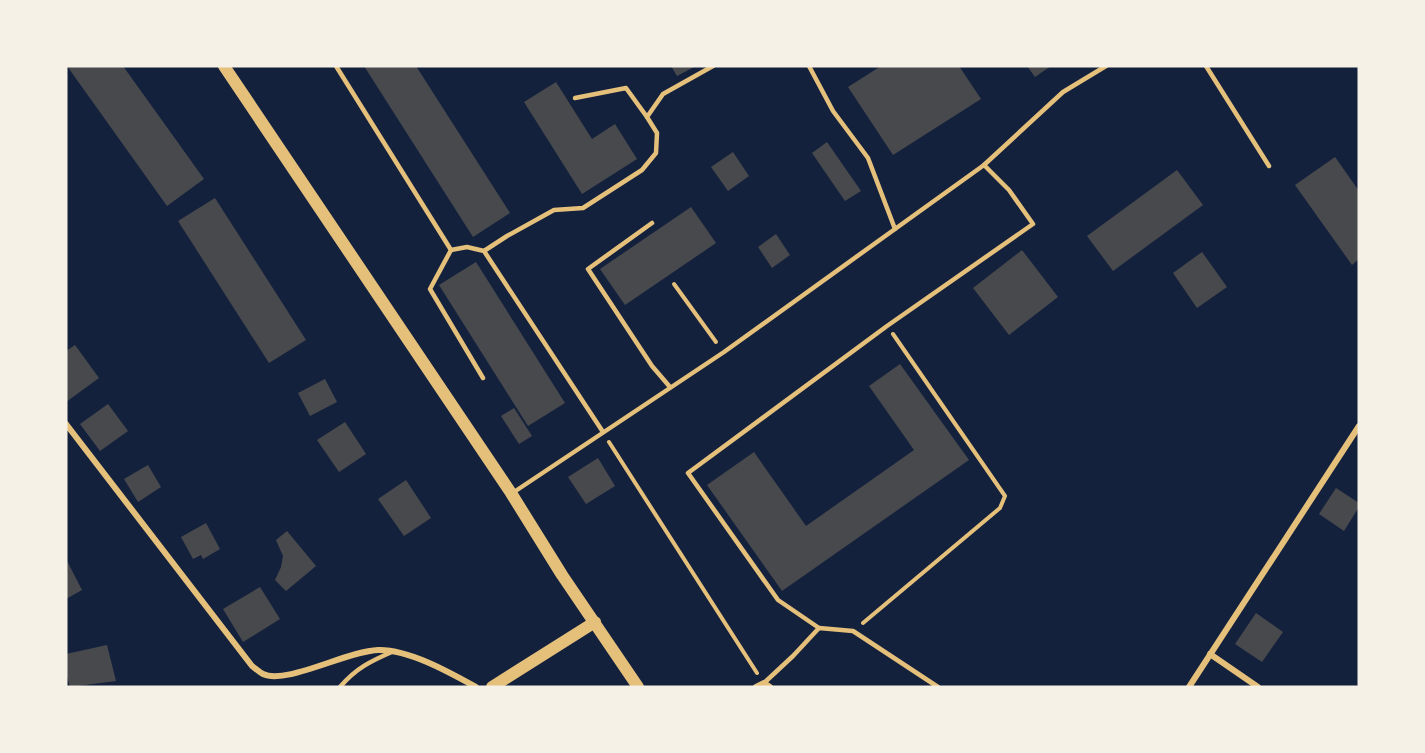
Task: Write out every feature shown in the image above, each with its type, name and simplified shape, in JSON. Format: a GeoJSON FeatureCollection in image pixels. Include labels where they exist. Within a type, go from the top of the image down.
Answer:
{"type":"FeatureCollection","features":[{"type":"Feature","properties":{"kind":"main road"},"geometry":{"type":"LineString","coordinates":[[224,66],[638,687]]}},
{"type":"Feature","properties":{"kind":"main road"},"geometry":{"type":"LineString","coordinates":[[492,687],[595,622]]}},
{"type":"Feature","properties":{"kind":"street"},"geometry":{"type":"LineString","coordinates":[[66,424],[252,666],[263,674],[274,677],[288,675],[358,652],[378,650],[394,651],[410,656],[476,687]]}},
{"type":"Feature","properties":{"kind":"street"},"geometry":{"type":"LineString","coordinates":[[1189,687],[1359,426]]}},
{"type":"Feature","properties":{"kind":"street"},"geometry":{"type":"LineString","coordinates":[[1210,654],[1258,687]]}},
{"type":"Feature","properties":{"kind":"street"},"geometry":{"type":"LineString","coordinates":[[756,687],[766,686]]}},
{"type":"Feature","properties":{"kind":"lane"},"geometry":{"type":"LineString","coordinates":[[336,66],[451,250]]}},
{"type":"Feature","properties":{"kind":"lane"},"geometry":{"type":"LineString","coordinates":[[647,117],[663,93],[713,66]]}},
{"type":"Feature","properties":{"kind":"lane"},"geometry":{"type":"LineString","coordinates":[[809,66],[833,111],[868,158],[895,230]]}},
{"type":"Feature","properties":{"kind":"lane"},"geometry":{"type":"LineString","coordinates":[[511,494],[724,352],[895,230],[984,165],[1063,92],[1106,66]]}},
{"type":"Feature","properties":{"kind":"lane"},"geometry":{"type":"LineString","coordinates":[[1206,66],[1269,166]]}},
{"type":"Feature","properties":{"kind":"lane"},"geometry":{"type":"LineString","coordinates":[[484,251],[554,210],[583,208],[642,170],[656,153],[657,133],[626,88],[575,98]]}},
{"type":"Feature","properties":{"kind":"lane"},"geometry":{"type":"LineString","coordinates":[[938,687],[853,631],[819,628],[778,600],[688,473],[888,326],[1033,224],[1009,190],[984,165]]}},
{"type":"Feature","properties":{"kind":"lane"},"geometry":{"type":"LineString","coordinates":[[652,223],[588,269],[652,366],[670,387]]}},
{"type":"Feature","properties":{"kind":"lane"},"geometry":{"type":"LineString","coordinates":[[451,250],[467,247],[484,251],[603,432]]}},
{"type":"Feature","properties":{"kind":"lane"},"geometry":{"type":"LineString","coordinates":[[451,250],[430,288],[483,378]]}},
{"type":"Feature","properties":{"kind":"lane"},"geometry":{"type":"LineString","coordinates":[[766,686],[819,628]]}},
{"type":"Feature","properties":{"kind":"lane"},"geometry":{"type":"LineString","coordinates":[[340,687],[360,667],[394,651]]}},
{"type":"Feature","properties":{"kind":"path"},"geometry":{"type":"LineString","coordinates":[[674,284],[724,352]]}},
{"type":"Feature","properties":{"kind":"path"},"geometry":{"type":"LineString","coordinates":[[853,631],[1000,508],[1005,496],[888,326]]}},
{"type":"Feature","properties":{"kind":"path"},"geometry":{"type":"LineString","coordinates":[[603,432],[766,686]]}},
{"type":"Feature","properties":{"kind":"building"},"geometry":{"type":"Polygon","coordinates":[[[67,66],[123,66],[204,179],[167,206],[67,66]]]}},
{"type":"Feature","properties":{"kind":"building"},"geometry":{"type":"Polygon","coordinates":[[[364,66],[416,66],[510,213],[473,237],[364,66]]]}},
{"type":"Feature","properties":{"kind":"building"},"geometry":{"type":"Polygon","coordinates":[[[671,66],[696,66],[677,76],[671,66]]]}},
{"type":"Feature","properties":{"kind":"building"},"geometry":{"type":"Polygon","coordinates":[[[881,66],[959,66],[981,99],[893,155],[848,87],[881,66]]]}},
{"type":"Feature","properties":{"kind":"building"},"geometry":{"type":"Polygon","coordinates":[[[1027,66],[1051,66],[1035,77],[1027,66]]]}},
{"type":"Feature","properties":{"kind":"building"},"geometry":{"type":"Polygon","coordinates":[[[556,82],[592,139],[615,124],[637,159],[582,194],[524,102],[556,82]]]}},
{"type":"Feature","properties":{"kind":"building"},"geometry":{"type":"Polygon","coordinates":[[[827,142],[861,191],[845,201],[812,153],[827,142]]]}},
{"type":"Feature","properties":{"kind":"building"},"geometry":{"type":"Polygon","coordinates":[[[733,152],[749,176],[728,191],[711,167],[733,152]]]}},
{"type":"Feature","properties":{"kind":"building"},"geometry":{"type":"Polygon","coordinates":[[[1335,157],[1359,191],[1359,259],[1352,265],[1295,185],[1335,157]]]}},
{"type":"Feature","properties":{"kind":"building"},"geometry":{"type":"Polygon","coordinates":[[[1177,170],[1203,205],[1113,271],[1087,236],[1177,170]]]}},
{"type":"Feature","properties":{"kind":"building"},"geometry":{"type":"Polygon","coordinates":[[[215,198],[306,340],[269,363],[178,221],[215,198]]]}},
{"type":"Feature","properties":{"kind":"building"},"geometry":{"type":"Polygon","coordinates":[[[691,207],[716,243],[625,305],[600,269],[691,207]]]}},
{"type":"Feature","properties":{"kind":"building"},"geometry":{"type":"Polygon","coordinates":[[[776,234],[790,255],[772,268],[758,247],[776,234]]]}},
{"type":"Feature","properties":{"kind":"building"},"geometry":{"type":"Polygon","coordinates":[[[1022,250],[1058,297],[1009,335],[973,288],[1022,250]]]}},
{"type":"Feature","properties":{"kind":"building"},"geometry":{"type":"Polygon","coordinates":[[[1202,252],[1227,287],[1197,308],[1173,273],[1202,252]]]}},
{"type":"Feature","properties":{"kind":"building"},"geometry":{"type":"Polygon","coordinates":[[[476,262],[565,403],[528,426],[439,285],[476,262]]]}},
{"type":"Feature","properties":{"kind":"building"},"geometry":{"type":"Polygon","coordinates":[[[75,345],[99,378],[66,402],[66,351],[75,345]]]}},
{"type":"Feature","properties":{"kind":"building"},"geometry":{"type":"Polygon","coordinates":[[[900,364],[969,460],[782,591],[707,485],[754,452],[806,526],[914,450],[869,386],[900,364]]]}},
{"type":"Feature","properties":{"kind":"building"},"geometry":{"type":"Polygon","coordinates":[[[325,379],[337,402],[310,416],[298,393],[325,379]]]}},
{"type":"Feature","properties":{"kind":"building"},"geometry":{"type":"Polygon","coordinates":[[[108,404],[128,431],[100,451],[80,424],[108,404]]]}},
{"type":"Feature","properties":{"kind":"building"},"geometry":{"type":"Polygon","coordinates":[[[514,408],[532,436],[519,444],[501,416],[514,408]]]}},
{"type":"Feature","properties":{"kind":"building"},"geometry":{"type":"Polygon","coordinates":[[[345,422],[366,454],[339,472],[317,440],[345,422]]]}},
{"type":"Feature","properties":{"kind":"building"},"geometry":{"type":"Polygon","coordinates":[[[598,458],[615,486],[586,504],[568,477],[598,458]]]}},
{"type":"Feature","properties":{"kind":"building"},"geometry":{"type":"Polygon","coordinates":[[[148,465],[161,487],[138,502],[124,479],[148,465]]]}},
{"type":"Feature","properties":{"kind":"building"},"geometry":{"type":"Polygon","coordinates":[[[406,480],[431,518],[404,536],[378,499],[406,480]]]}},
{"type":"Feature","properties":{"kind":"building"},"geometry":{"type":"Polygon","coordinates":[[[1336,488],[1359,503],[1359,507],[1344,531],[1319,514],[1336,488]]]}},
{"type":"Feature","properties":{"kind":"building"},"geometry":{"type":"Polygon","coordinates":[[[206,523],[220,549],[203,559],[201,555],[193,559],[181,537],[206,523]]]}},
{"type":"Feature","properties":{"kind":"building"},"geometry":{"type":"Polygon","coordinates":[[[287,531],[316,566],[286,591],[275,580],[283,556],[276,540],[287,531]]]}},
{"type":"Feature","properties":{"kind":"building"},"geometry":{"type":"Polygon","coordinates":[[[66,559],[82,590],[66,599],[66,559]]]}},
{"type":"Feature","properties":{"kind":"building"},"geometry":{"type":"Polygon","coordinates":[[[260,587],[280,619],[243,642],[223,609],[260,587]]]}},
{"type":"Feature","properties":{"kind":"building"},"geometry":{"type":"Polygon","coordinates":[[[1256,613],[1283,632],[1262,662],[1235,644],[1256,613]]]}},
{"type":"Feature","properties":{"kind":"building"},"geometry":{"type":"Polygon","coordinates":[[[107,645],[116,681],[70,687],[66,673],[66,654],[107,645]]]}}]}
